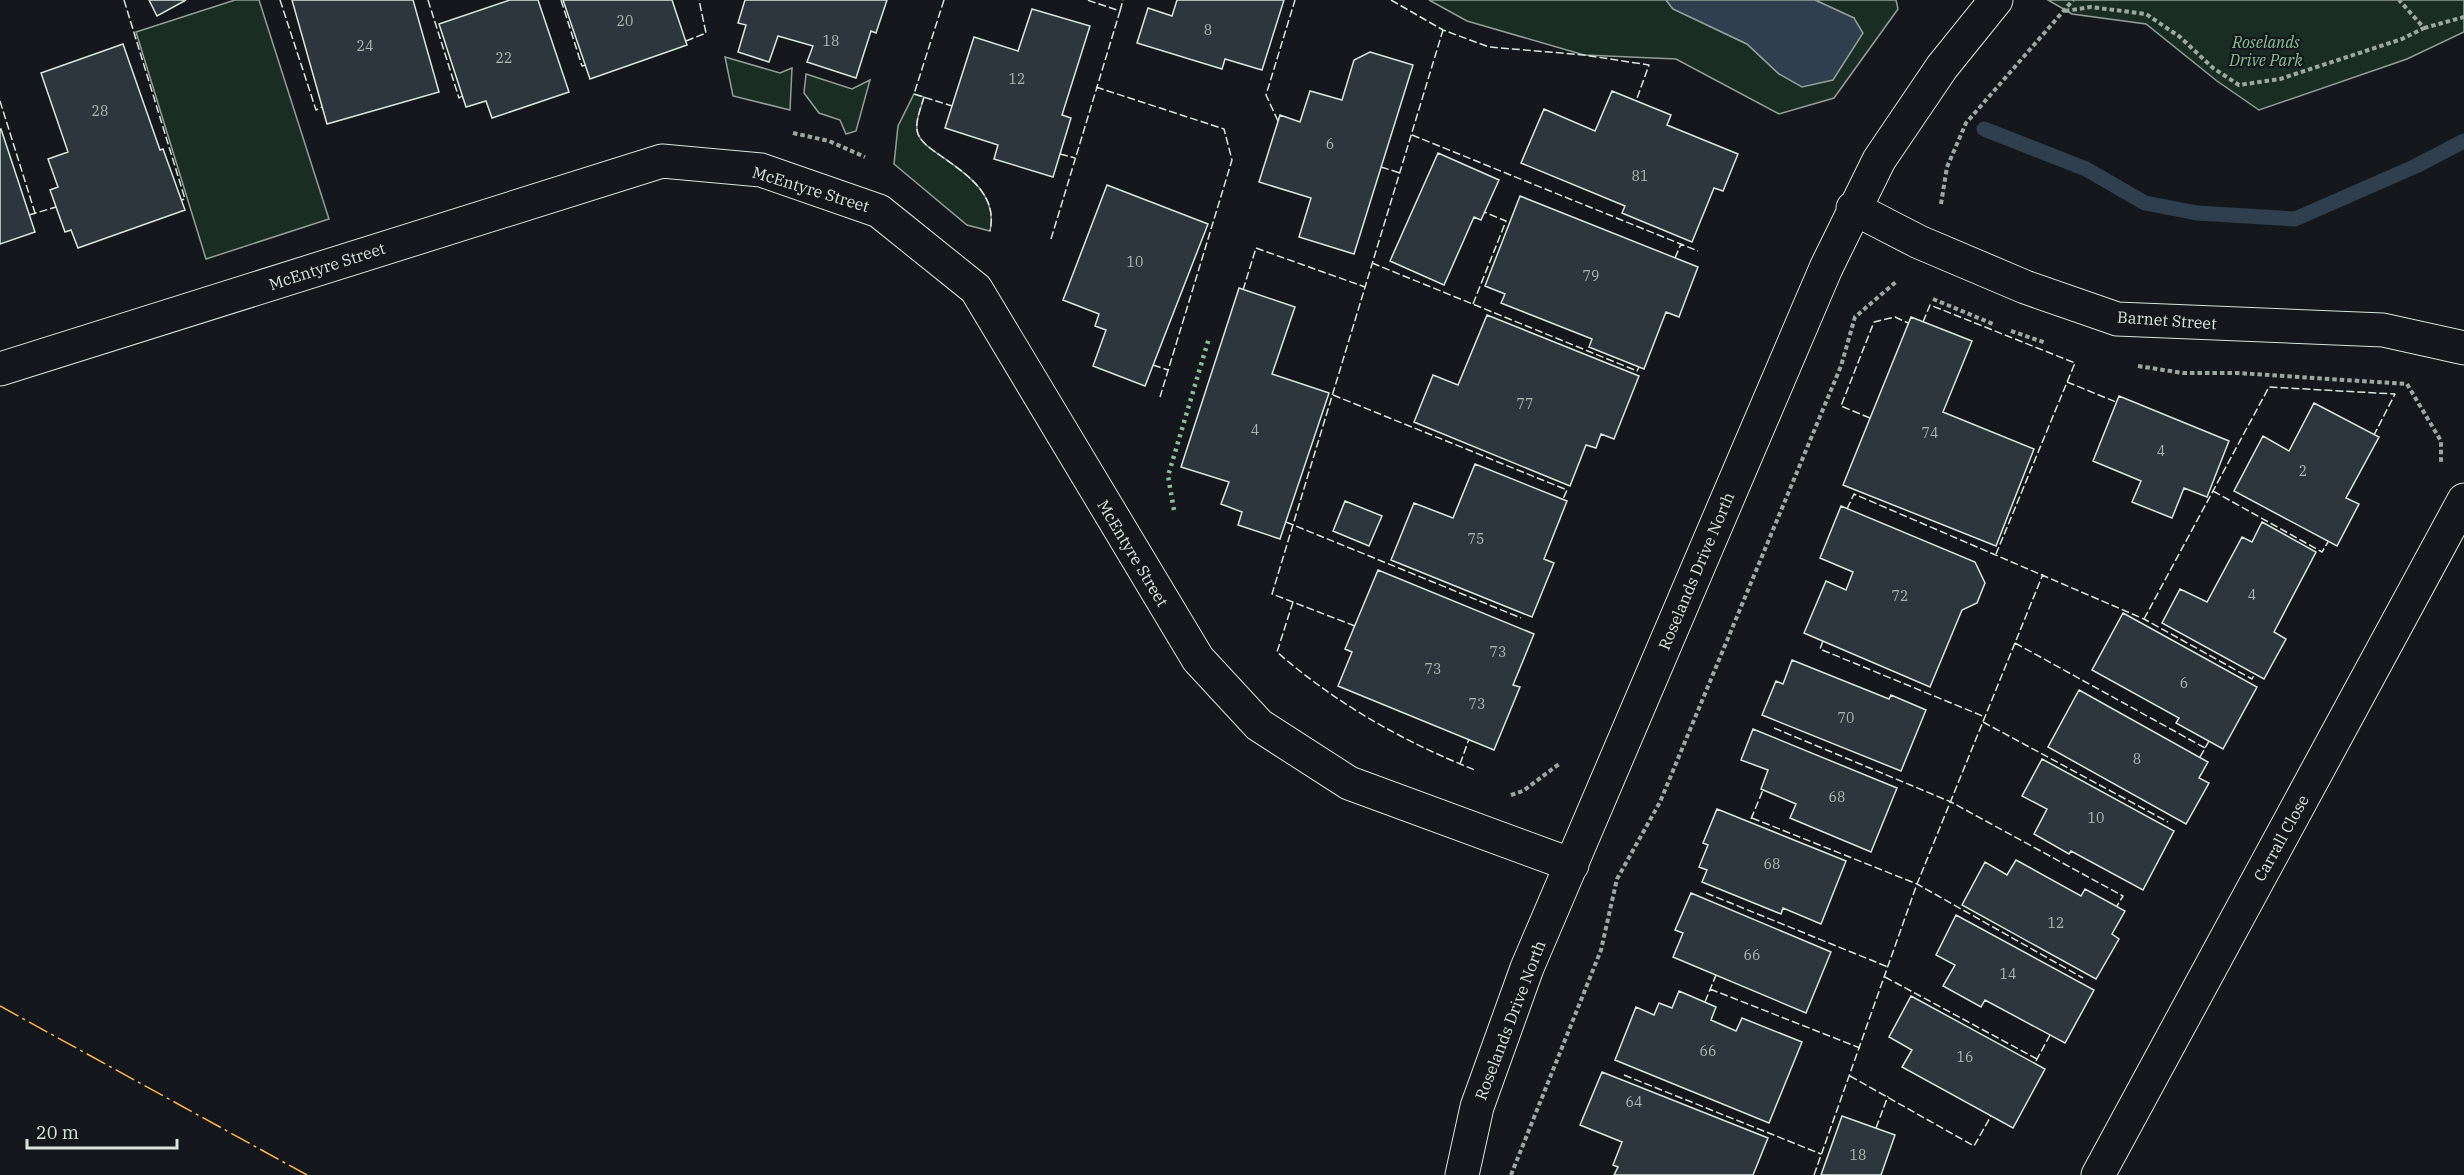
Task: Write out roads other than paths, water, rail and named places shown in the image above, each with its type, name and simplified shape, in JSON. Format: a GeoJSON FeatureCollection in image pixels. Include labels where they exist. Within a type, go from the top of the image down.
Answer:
{"type":"FeatureCollection","features":[{"type":"Feature","properties":{"kind":"street","name":"Roselands Drive North"},"geometry":{"type":"LineString","coordinates":[[1462,1175],[1477,1107],[1527,968],[1791,345],[1853,208],[1879,160],[1942,67],[1995,0]]}},
{"type":"Feature","properties":{"kind":"street","name":"McEntyre Street"},"geometry":{"type":"LineString","coordinates":[[0,369],[662,161],[761,170],[879,211],[976,289],[1198,659],[1259,725],[1348,783],[1572,865]]}},
{"type":"Feature","properties":{"kind":"street","name":"Barnet Street"},"geometry":{"type":"LineString","coordinates":[[1853,208],[1919,242],[2025,287],[2117,319],[2383,330],[2464,348]]}},
{"type":"Feature","properties":{"kind":"street","name":"Carrall Close"},"geometry":{"type":"LineString","coordinates":[[2098,1175],[2464,500]]}},
{"type":"Feature","properties":{"kind":"water"},"geometry":{"type":"Polygon","coordinates":[[[1666,0],[1815,0],[1854,18],[1863,33],[1833,80],[1802,87],[1779,74],[1747,44],[1673,9],[1666,0]]]}},
{"type":"Feature","properties":{"kind":"waterway"},"geometry":{"type":"LineString","coordinates":[[1984,129],[2086,169],[2145,203],[2197,213],[2295,219],[2416,166],[2464,141]]}},
{"type":"Feature","properties":{"kind":"park label","name":"Roselands Drive Park"},"geometry":{"type":"Point","coordinates":[2266,51]}}]}
